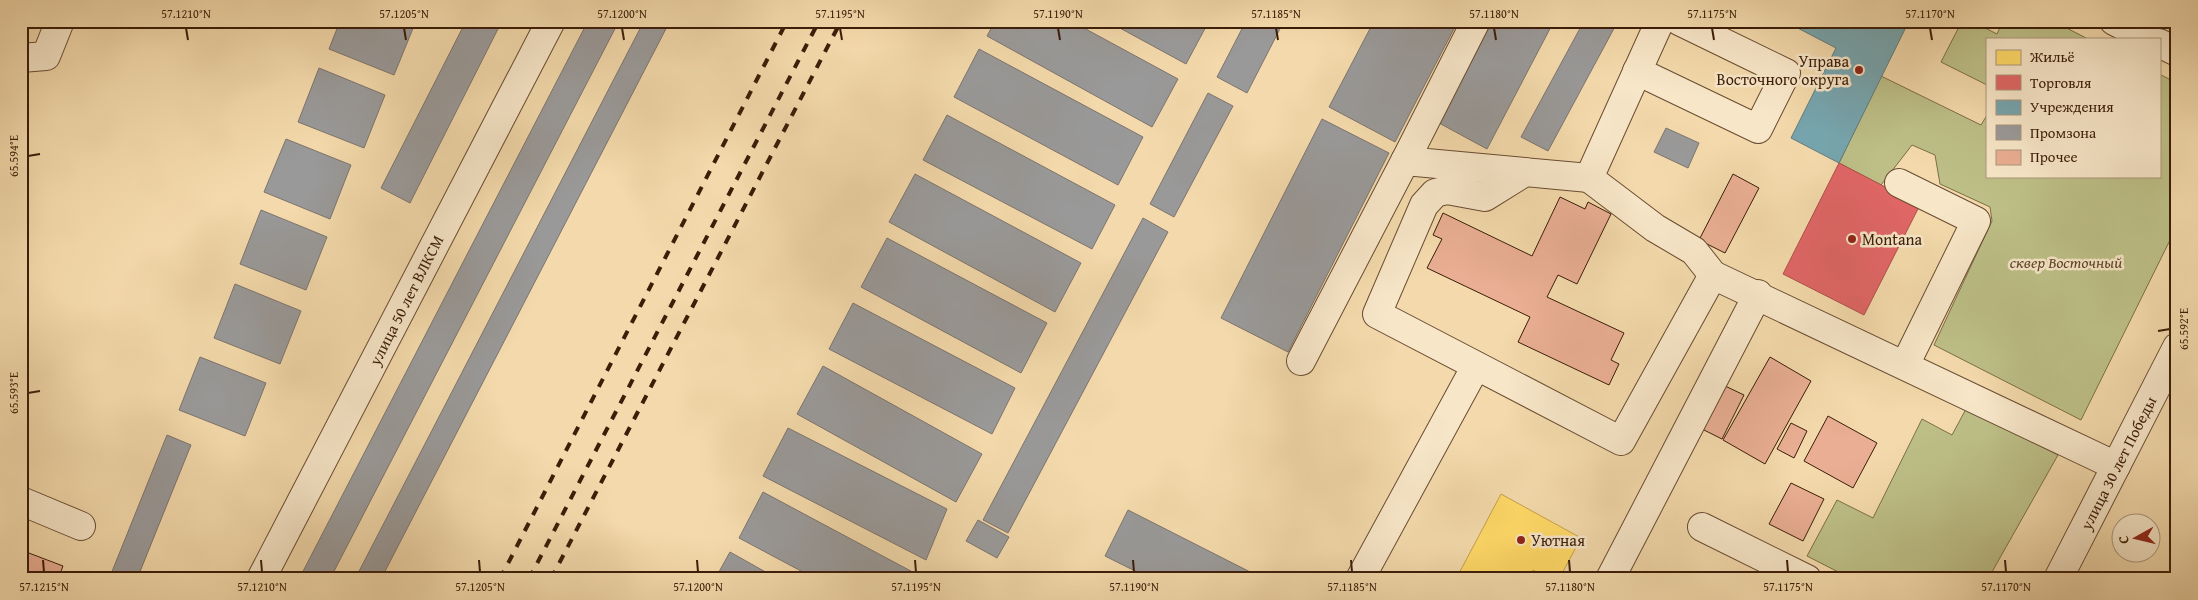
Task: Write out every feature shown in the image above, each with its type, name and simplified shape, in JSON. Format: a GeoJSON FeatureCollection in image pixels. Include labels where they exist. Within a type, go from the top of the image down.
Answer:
{"type":"FeatureCollection","features":[{"type":"Feature","properties":{"kind":"street"},"geometry":{"type":"LineString","coordinates":[[21,58],[46,56],[60,21]]}},
{"type":"Feature","properties":{"kind":"street","name":"улица 50 лет ВЛКСМ"},"geometry":{"type":"LineString","coordinates":[[261,579],[550,21]]}},
{"type":"Feature","properties":{"kind":"street"},"geometry":{"type":"LineString","coordinates":[[1301,361],[1476,21]]}},
{"type":"Feature","properties":{"kind":"street"},"geometry":{"type":"LineString","coordinates":[[1589,178],[1660,21]]}},
{"type":"Feature","properties":{"kind":"street"},"geometry":{"type":"LineString","coordinates":[[1637,71],[1758,129],[1786,73],[1680,21]]}},
{"type":"Feature","properties":{"kind":"street"},"geometry":{"type":"LineString","coordinates":[[2114,21],[2148,38]]}},
{"type":"Feature","properties":{"kind":"street"},"geometry":{"type":"LineString","coordinates":[[2160,44],[2177,52]]}},
{"type":"Feature","properties":{"kind":"street"},"geometry":{"type":"LineString","coordinates":[[1405,161],[1589,178],[1656,228],[1694,251],[1714,275],[1758,294],[2116,466]]}},
{"type":"Feature","properties":{"kind":"street"},"geometry":{"type":"LineString","coordinates":[[1525,172],[1485,196],[1447,190],[1435,193],[1424,205],[1377,314],[1621,442],[1714,275]]}},
{"type":"Feature","properties":{"kind":"street"},"geometry":{"type":"LineString","coordinates":[[1899,183],[1976,221],[1905,365]]}},
{"type":"Feature","properties":{"kind":"street"},"geometry":{"type":"LineString","coordinates":[[1610,579],[1758,294]]}},
{"type":"Feature","properties":{"kind":"street","name":"улица 30 лет Победы"},"geometry":{"type":"LineString","coordinates":[[2058,579],[2177,347]]}},
{"type":"Feature","properties":{"kind":"street"},"geometry":{"type":"LineString","coordinates":[[1360,579],[1476,366]]}},
{"type":"Feature","properties":{"kind":"street"},"geometry":{"type":"LineString","coordinates":[[21,501],[82,526]]}},
{"type":"Feature","properties":{"kind":"street"},"geometry":{"type":"LineString","coordinates":[[1702,527],[1807,579]]}},
{"type":"Feature","properties":{"kind":"green space"},"geometry":{"type":"Polygon","coordinates":[[[1962,21],[1971,21],[1997,34],[2003,21],[2053,21],[2086,38],[1986,38],[1986,84],[1941,62],[1962,21]]]}},
{"type":"Feature","properties":{"kind":"green space","name":"сквер Восточный"},"geometry":{"type":"Polygon","coordinates":[[[2160,74],[2177,83],[2177,226],[2081,420],[1934,345],[1992,221],[1990,207],[1940,184],[1935,155],[1912,145],[1881,185],[1839,163],[1881,76],[1981,125],[1986,117],[1986,178],[2160,178],[2160,74]]]}},
{"type":"Feature","properties":{"kind":"green space"},"geometry":{"type":"Polygon","coordinates":[[[1966,409],[2058,455],[1988,579],[1852,579],[1807,556],[1837,500],[1873,518],[1922,419],[1952,435],[1966,409]]]}},
{"type":"Feature","properties":{"kind":"building: Жильё"},"geometry":{"type":"Polygon","coordinates":[[[1501,494],[1581,538],[1559,579],[1550,579],[1533,570],[1528,579],[1456,579],[1501,494]]]}},
{"type":"Feature","properties":{"kind":"building: Торговля","name":"Montana"},"geometry":{"type":"Polygon","coordinates":[[[1839,163],[1920,205],[1864,315],[1783,274],[1839,163]]]}},
{"type":"Feature","properties":{"kind":"building: Учреждения"},"geometry":{"type":"Polygon","coordinates":[[[1772,21],[1909,21],[1839,163],[1791,138],[1836,48],[1788,23],[1785,28],[1772,21]]]}},
{"type":"Feature","properties":{"kind":"building: Промзона"},"geometry":{"type":"Polygon","coordinates":[[[340,21],[416,21],[394,75],[329,49],[340,21]]]}},
{"type":"Feature","properties":{"kind":"building: Промзона"},"geometry":{"type":"Polygon","coordinates":[[[466,21],[502,21],[410,203],[381,188],[466,21]]]}},
{"type":"Feature","properties":{"kind":"building: Промзона"},"geometry":{"type":"Polygon","coordinates":[[[588,21],[619,21],[330,579],[299,579],[588,21]]]}},
{"type":"Feature","properties":{"kind":"building: Промзона"},"geometry":{"type":"Polygon","coordinates":[[[644,21],[670,21],[381,579],[355,579],[644,21]]]}},
{"type":"Feature","properties":{"kind":"building: Промзона"},"geometry":{"type":"Polygon","coordinates":[[[995,21],[1071,21],[1178,79],[1152,127],[987,36],[995,21]]]}},
{"type":"Feature","properties":{"kind":"building: Промзона"},"geometry":{"type":"Polygon","coordinates":[[[1107,21],[1209,21],[1186,64],[1107,21]]]}},
{"type":"Feature","properties":{"kind":"building: Промзона"},"geometry":{"type":"Polygon","coordinates":[[[1246,21],[1284,21],[1247,93],[1217,77],[1246,21]]]}},
{"type":"Feature","properties":{"kind":"building: Промзона"},"geometry":{"type":"Polygon","coordinates":[[[1374,21],[1458,21],[1395,142],[1329,107],[1374,21]]]}},
{"type":"Feature","properties":{"kind":"building: Промзона"},"geometry":{"type":"Polygon","coordinates":[[[1492,21],[1554,21],[1487,149],[1439,123],[1492,21]]]}},
{"type":"Feature","properties":{"kind":"building: Промзона"},"geometry":{"type":"Polygon","coordinates":[[[1584,21],[1618,21],[1548,151],[1521,137],[1584,21]]]}},
{"type":"Feature","properties":{"kind":"building: Промзона"},"geometry":{"type":"Polygon","coordinates":[[[979,49],[1143,137],[1118,185],[954,97],[979,49]]]}},
{"type":"Feature","properties":{"kind":"building: Промзона"},"geometry":{"type":"Polygon","coordinates":[[[319,68],[385,95],[364,148],[298,122],[319,68]]]}},
{"type":"Feature","properties":{"kind":"building: Промзона"},"geometry":{"type":"Polygon","coordinates":[[[1208,93],[1233,106],[1174,217],[1150,204],[1208,93]]]}},
{"type":"Feature","properties":{"kind":"building: Промзона"},"geometry":{"type":"Polygon","coordinates":[[[947,115],[1115,205],[1092,249],[923,160],[947,115]]]}},
{"type":"Feature","properties":{"kind":"building: Промзона"},"geometry":{"type":"Polygon","coordinates":[[[1322,119],[1389,153],[1288,352],[1221,318],[1322,119]]]}},
{"type":"Feature","properties":{"kind":"building: Промзона"},"geometry":{"type":"Polygon","coordinates":[[[1666,128],[1699,143],[1688,168],[1654,152],[1666,128]]]}},
{"type":"Feature","properties":{"kind":"building: Промзона"},"geometry":{"type":"Polygon","coordinates":[[[286,139],[351,165],[330,219],[264,192],[286,139]]]}},
{"type":"Feature","properties":{"kind":"building: Промзона"},"geometry":{"type":"Polygon","coordinates":[[[915,174],[1081,263],[1055,312],[889,222],[915,174]]]}},
{"type":"Feature","properties":{"kind":"building: Промзона"},"geometry":{"type":"Polygon","coordinates":[[[261,210],[327,237],[306,290],[240,264],[261,210]]]}},
{"type":"Feature","properties":{"kind":"building: Промзона"},"geometry":{"type":"Polygon","coordinates":[[[1143,218],[1168,232],[1008,533],[983,520],[1143,218]]]}},
{"type":"Feature","properties":{"kind":"building: Промзона"},"geometry":{"type":"Polygon","coordinates":[[[887,238],[1047,323],[1021,373],[861,287],[887,238]]]}},
{"type":"Feature","properties":{"kind":"building: Промзона"},"geometry":{"type":"Polygon","coordinates":[[[235,284],[301,311],[280,364],[214,338],[235,284]]]}},
{"type":"Feature","properties":{"kind":"building: Промзона"},"geometry":{"type":"Polygon","coordinates":[[[853,303],[1015,388],[992,434],[829,349],[853,303]]]}},
{"type":"Feature","properties":{"kind":"building: Промзона"},"geometry":{"type":"Polygon","coordinates":[[[200,357],[266,383],[245,436],[179,410],[200,357]]]}},
{"type":"Feature","properties":{"kind":"building: Промзона"},"geometry":{"type":"Polygon","coordinates":[[[823,366],[982,454],[956,502],[797,414],[823,366]]]}},
{"type":"Feature","properties":{"kind":"building: Промзона"},"geometry":{"type":"Polygon","coordinates":[[[788,428],[947,509],[926,560],[763,476],[788,428]]]}},
{"type":"Feature","properties":{"kind":"building: Промзона"},"geometry":{"type":"Polygon","coordinates":[[[167,435],[191,445],[137,579],[109,579],[167,435]]]}},
{"type":"Feature","properties":{"kind":"building: Промзона"},"geometry":{"type":"Polygon","coordinates":[[[763,492],[922,577],[922,579],[816,579],[739,538],[763,492]]]}},
{"type":"Feature","properties":{"kind":"building: Промзона"},"geometry":{"type":"Polygon","coordinates":[[[1128,510],[1264,579],[1151,579],[1105,556],[1128,510]]]}},
{"type":"Feature","properties":{"kind":"building: Промзона"},"geometry":{"type":"Polygon","coordinates":[[[978,520],[1009,537],[997,558],[966,541],[978,520]]]}},
{"type":"Feature","properties":{"kind":"building: Промзона"},"geometry":{"type":"Polygon","coordinates":[[[730,552],[778,579],[715,579],[730,552]]]}},
{"type":"Feature","properties":{"kind":"building: Прочее"},"geometry":{"type":"Polygon","coordinates":[[[1733,174],[1759,188],[1725,253],[1699,240],[1733,174]]]}},
{"type":"Feature","properties":{"kind":"building: Прочее"},"geometry":{"type":"Polygon","coordinates":[[[1560,197],[1585,209],[1588,202],[1611,214],[1577,284],[1558,275],[1547,297],[1624,333],[1611,360],[1619,364],[1609,385],[1518,342],[1530,317],[1427,268],[1442,239],[1433,235],[1443,213],[1532,256],[1560,197]]]}},
{"type":"Feature","properties":{"kind":"building: Прочее"},"geometry":{"type":"Polygon","coordinates":[[[1770,357],[1811,381],[1765,464],[1723,440],[1770,357]]]}},
{"type":"Feature","properties":{"kind":"building: Прочее"},"geometry":{"type":"Polygon","coordinates":[[[1723,385],[1744,395],[1722,439],[1702,429],[1723,385]]]}},
{"type":"Feature","properties":{"kind":"building: Прочее"},"geometry":{"type":"Polygon","coordinates":[[[1828,416],[1877,443],[1853,488],[1804,461],[1828,416]]]}},
{"type":"Feature","properties":{"kind":"building: Прочее"},"geometry":{"type":"Polygon","coordinates":[[[1791,423],[1807,431],[1794,458],[1777,449],[1791,423]]]}},
{"type":"Feature","properties":{"kind":"building: Прочее"},"geometry":{"type":"Polygon","coordinates":[[[1791,483],[1824,499],[1803,541],[1769,524],[1791,483]]]}},
{"type":"Feature","properties":{"kind":"building: Прочее"},"geometry":{"type":"Polygon","coordinates":[[[21,550],[63,566],[58,579],[21,579],[21,550]]]}},
{"type":"Feature","properties":{"kind":"railway"},"geometry":{"type":"LineString","coordinates":[[500,579],[787,21]]}},
{"type":"Feature","properties":{"kind":"railway"},"geometry":{"type":"LineString","coordinates":[[529,579],[819,21]]}},
{"type":"Feature","properties":{"kind":"railway"},"geometry":{"type":"LineString","coordinates":[[551,579],[841,21]]}},
{"type":"Feature","properties":{"kind":"place","name":"Управа Восточного округа"},"geometry":{"type":"Point","coordinates":[1859,70]}},
{"type":"Feature","properties":{"kind":"place","name":"Montana"},"geometry":{"type":"Point","coordinates":[1852,239]}},
{"type":"Feature","properties":{"kind":"place","name":"Уютная"},"geometry":{"type":"Point","coordinates":[1521,540]}}]}
